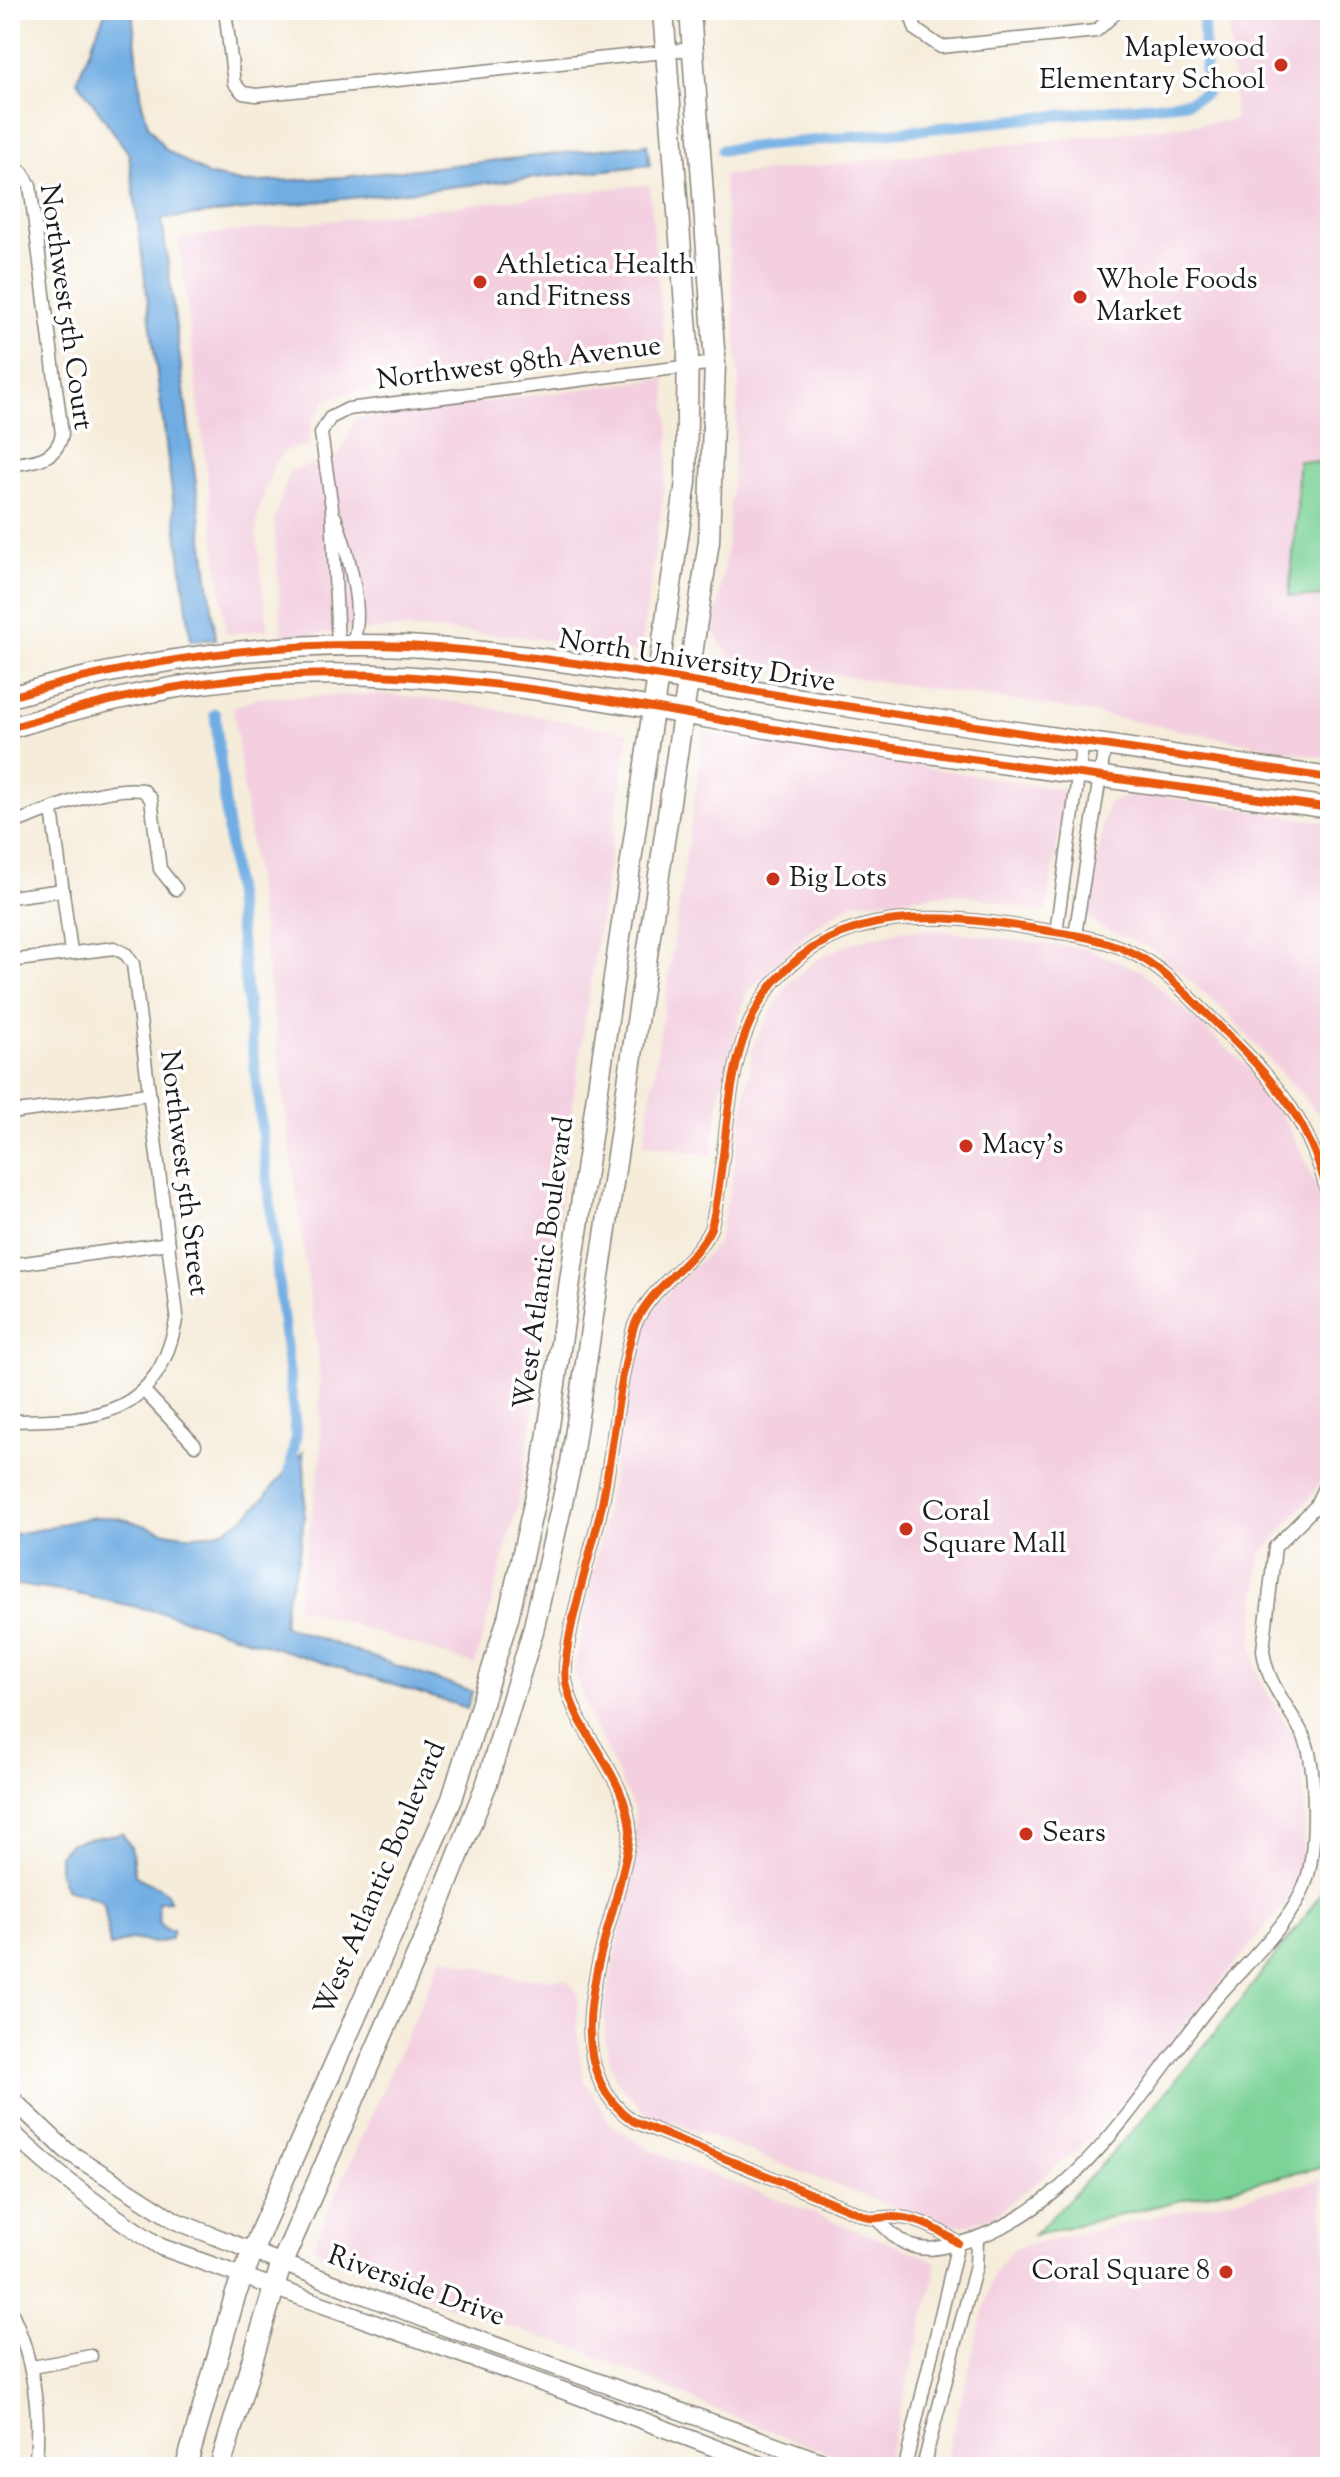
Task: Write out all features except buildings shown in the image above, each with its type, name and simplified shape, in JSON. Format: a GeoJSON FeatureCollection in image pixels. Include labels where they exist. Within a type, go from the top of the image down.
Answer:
{"type":"FeatureCollection","features":[{"type":"Feature","properties":{"kind":"main road","name":"West Atlantic Boulevard"},"geometry":{"type":"LineString","coordinates":[[186,2467],[242,2278],[336,2057],[437,1834],[488,1686],[523,1558],[544,1460],[686,482],[688,366],[663,10]]}},
{"type":"Feature","properties":{"kind":"main road","name":"West Atlantic Boulevard"},"geometry":{"type":"LineString","coordinates":[[220,2467],[281,2265],[433,1919],[505,1728],[555,1542],[579,1421],[709,541],[715,363],[690,10]]}},
{"type":"Feature","properties":{"kind":"main road","name":"North University Drive"},"geometry":{"type":"LineString","coordinates":[[10,697],[100,674],[160,664],[345,646],[407,646],[496,654],[657,677],[1330,778]]}},
{"type":"Feature","properties":{"kind":"main road"},"geometry":{"type":"LineString","coordinates":[[308,674],[339,661],[345,646]]}},
{"type":"Feature","properties":{"kind":"main road"},"geometry":{"type":"LineString","coordinates":[[357,674],[378,658],[407,646]]}},
{"type":"Feature","properties":{"kind":"main road","name":"North University Drive"},"geometry":{"type":"LineString","coordinates":[[10,728],[118,698],[192,684],[308,674],[357,674],[470,681],[1330,808]]}},
{"type":"Feature","properties":{"kind":"street"},"geometry":{"type":"LineString","coordinates":[[225,10],[234,83],[243,93],[692,49]]}},
{"type":"Feature","properties":{"kind":"street"},"geometry":{"type":"LineString","coordinates":[[909,10],[916,30],[941,47],[1096,31],[1119,10]]}},
{"type":"Feature","properties":{"kind":"street","name":"Northwest 5th Court"},"geometry":{"type":"LineString","coordinates":[[10,465],[47,458],[59,449],[62,434],[30,185],[16,169]]}},
{"type":"Feature","properties":{"kind":"street","name":"Northwest 98th Avenue"},"geometry":{"type":"LineString","coordinates":[[332,508],[321,433],[330,418],[348,409],[715,363]]}},
{"type":"Feature","properties":{"kind":"street"},"geometry":{"type":"LineString","coordinates":[[332,508],[353,580],[358,633],[345,646]]}},
{"type":"Feature","properties":{"kind":"street"},"geometry":{"type":"LineString","coordinates":[[332,508],[345,646]]}},
{"type":"Feature","properties":{"kind":"street"},"geometry":{"type":"LineString","coordinates":[[1056,932],[1083,742]]}},
{"type":"Feature","properties":{"kind":"street"},"geometry":{"type":"LineString","coordinates":[[1075,935],[1105,745]]}},
{"type":"Feature","properties":{"kind":"street"},"geometry":{"type":"LineString","coordinates":[[10,824],[88,797],[131,788],[143,790],[151,799],[160,869],[176,889]]}},
{"type":"Feature","properties":{"kind":"street"},"geometry":{"type":"LineString","coordinates":[[10,961],[71,952],[52,810]]}},
{"type":"Feature","properties":{"kind":"street"},"geometry":{"type":"LineString","coordinates":[[10,897],[63,890]]}},
{"type":"Feature","properties":{"kind":"street"},"geometry":{"type":"LineString","coordinates":[[1330,1205],[1313,1153],[1295,1113],[1262,1068],[1175,983],[1140,957],[1075,935],[947,917],[909,918],[864,924],[811,949],[776,980],[757,1007],[738,1060],[711,1228],[698,1249],[643,1305],[634,1326],[599,1518],[566,1657],[566,1682],[573,1703],[622,1798],[630,1832],[591,2003],[594,2060],[605,2093],[633,2121],[876,2219],[906,2245],[934,2251],[977,2240],[1015,2222],[1087,2162],[1154,2084],[1207,2009],[1300,1895],[1311,1861],[1310,1762],[1306,1741],[1270,1679],[1263,1650],[1275,1547],[1315,1507],[1330,1475]]}},
{"type":"Feature","properties":{"kind":"street","name":"Northwest 5th Street"},"geometry":{"type":"LineString","coordinates":[[71,952],[114,948],[126,954],[133,964],[177,1315],[172,1343],[163,1367],[145,1392]]}},
{"type":"Feature","properties":{"kind":"street"},"geometry":{"type":"LineString","coordinates":[[10,1113],[148,1094]]}},
{"type":"Feature","properties":{"kind":"street"},"geometry":{"type":"LineString","coordinates":[[10,1265],[169,1243]]}},
{"type":"Feature","properties":{"kind":"street"},"geometry":{"type":"LineString","coordinates":[[10,1421],[75,1420],[125,1406],[145,1392],[195,1445]]}},
{"type":"Feature","properties":{"kind":"street","name":"Riverside Drive"},"geometry":{"type":"LineString","coordinates":[[10,2097],[67,2151],[123,2190],[176,2221],[447,2328],[837,2467]]}},
{"type":"Feature","properties":{"kind":"street","name":"Riverside Drive"},"geometry":{"type":"LineString","coordinates":[[10,2130],[48,2167],[111,2215],[161,2247],[581,2397],[765,2467]]}},
{"type":"Feature","properties":{"kind":"street"},"geometry":{"type":"LineString","coordinates":[[876,2219],[893,2216],[918,2223],[940,2231],[958,2243]]}},
{"type":"Feature","properties":{"kind":"street"},"geometry":{"type":"LineString","coordinates":[[923,2467],[976,2266],[977,2240]]}},
{"type":"Feature","properties":{"kind":"street"},"geometry":{"type":"LineString","coordinates":[[905,2467],[958,2243]]}},
{"type":"Feature","properties":{"kind":"street"},"geometry":{"type":"LineString","coordinates":[[10,2308],[32,2367],[36,2407],[35,2467]]}},
{"type":"Feature","properties":{"kind":"street"},"geometry":{"type":"LineString","coordinates":[[32,2367],[91,2356]]}},
{"type":"Feature","properties":{"kind":"shaded area"},"geometry":{"type":"Polygon","coordinates":[[[1228,10],[1330,10],[1330,759],[1081,711],[731,659],[714,632],[728,538],[739,383],[723,176],[1235,120],[1228,10]]]}},
{"type":"Feature","properties":{"kind":"shaded area"},"geometry":{"type":"Polygon","coordinates":[[[649,184],[665,351],[354,391],[327,399],[313,419],[309,445],[286,450],[275,463],[258,512],[256,531],[268,629],[226,634],[179,238],[649,184]]]}},
{"type":"Feature","properties":{"kind":"shaded area"},"geometry":{"type":"Polygon","coordinates":[[[665,378],[669,436],[663,499],[640,652],[516,636],[404,628],[282,636],[274,519],[290,471],[338,457],[355,419],[665,378]]]}},
{"type":"Feature","properties":{"kind":"shaded area"},"geometry":{"type":"Polygon","coordinates":[[[383,694],[447,701],[629,732],[577,1072],[530,1433],[518,1503],[475,1665],[296,1606],[321,1458],[319,1366],[233,708],[256,698],[383,694]]]}},
{"type":"Feature","properties":{"kind":"shaded area"},"geometry":{"type":"Polygon","coordinates":[[[704,732],[1066,790],[1046,913],[959,893],[852,903],[809,931],[746,994],[721,1088],[712,1155],[644,1145],[704,732]]]}},
{"type":"Feature","properties":{"kind":"shaded area"},"geometry":{"type":"Polygon","coordinates":[[[1140,793],[1330,823],[1330,1117],[1323,1119],[1227,1013],[1156,951],[1098,926],[1088,916],[1107,803],[1140,793]]]}},
{"type":"Feature","properties":{"kind":"shaded area"},"geometry":{"type":"Polygon","coordinates":[[[929,929],[1088,949],[1141,971],[1243,1063],[1269,1094],[1294,1137],[1319,1192],[1330,1240],[1328,1463],[1314,1493],[1261,1555],[1252,1646],[1260,1679],[1302,1751],[1305,1815],[1301,1869],[1287,1901],[1090,2139],[993,2217],[964,2225],[935,2223],[643,2111],[615,2078],[605,2039],[605,2007],[636,1850],[635,1811],[589,1714],[574,1670],[640,1335],[650,1311],[717,1244],[730,1191],[754,1042],[788,983],[822,956],[858,941],[898,931],[929,929]]]}},
{"type":"Feature","properties":{"kind":"shaded area"},"geometry":{"type":"Polygon","coordinates":[[[442,1956],[516,1978],[566,1979],[578,1993],[578,2042],[584,2080],[610,2123],[634,2140],[653,2151],[936,2261],[936,2273],[887,2461],[853,2463],[718,2411],[587,2352],[447,2306],[312,2248],[442,1956]]]}},
{"type":"Feature","properties":{"kind":"shaded area"},"geometry":{"type":"Polygon","coordinates":[[[1321,2180],[1330,2329],[1330,2467],[943,2467],[993,2276],[1013,2248],[1321,2180]]]}},
{"type":"Feature","properties":{"kind":"green space"},"geometry":{"type":"Polygon","coordinates":[[[1298,461],[1330,463],[1330,597],[1289,596],[1297,513],[1298,461]]]}},
{"type":"Feature","properties":{"kind":"green space"},"geometry":{"type":"Polygon","coordinates":[[[1329,1879],[1330,2165],[1034,2235],[1119,2145],[1200,2052],[1292,1934],[1329,1879]]]}},
{"type":"Feature","properties":{"kind":"water"},"geometry":{"type":"Polygon","coordinates":[[[106,10],[132,10],[142,103],[148,125],[165,149],[208,175],[245,183],[343,177],[647,144],[650,165],[162,219],[216,639],[191,641],[129,154],[77,80],[106,10]]]}},
{"type":"Feature","properties":{"kind":"water"},"geometry":{"type":"Polygon","coordinates":[[[303,1452],[305,1492],[302,1532],[284,1609],[284,1626],[472,1692],[467,1708],[164,1613],[73,1593],[10,1584],[10,1534],[94,1517],[122,1519],[172,1533],[196,1535],[217,1532],[249,1514],[303,1452]]]}},
{"type":"Feature","properties":{"kind":"water"},"geometry":{"type":"Polygon","coordinates":[[[122,1833],[131,1847],[135,1875],[168,1895],[170,1901],[158,1902],[159,1922],[167,1930],[173,1930],[170,1940],[155,1943],[131,1939],[110,1947],[104,1904],[65,1889],[59,1872],[59,1855],[69,1844],[122,1833]]]}},
{"type":"Feature","properties":{"kind":"waterway"},"geometry":{"type":"LineString","coordinates":[[722,150],[1188,102],[1206,93],[1203,10]]}},
{"type":"Feature","properties":{"kind":"waterway"},"geometry":{"type":"LineString","coordinates":[[215,714],[296,1435],[289,1477]]}},
{"type":"Feature","properties":{"kind":"cycle path"},"geometry":{"type":"LineString","coordinates":[[10,697],[107,673],[207,655],[307,646],[407,646],[570,662],[1330,778]]}},
{"type":"Feature","properties":{"kind":"cycle path"},"geometry":{"type":"LineString","coordinates":[[10,728],[102,702],[196,684],[333,674],[406,676],[553,692],[845,741],[1330,808]]}},
{"type":"Feature","properties":{"kind":"cycle path"},"geometry":{"type":"LineString","coordinates":[[958,2243],[917,2221],[899,2217],[870,2218],[633,2121],[609,2098],[595,2070],[590,2039],[591,2006],[630,1831],[620,1792],[571,1701],[565,1666],[602,1504],[634,1326],[651,1298],[693,1254],[711,1228],[736,1066],[758,1007],[776,980],[802,955],[831,938],[862,926],[894,920],[962,920],[1072,935],[1114,945],[1150,963],[1178,986],[1254,1061],[1287,1102],[1313,1148],[1330,1205]]}},
{"type":"Feature","properties":{"kind":"place","name":"Maplewood Elementary School"},"geometry":{"type":"Point","coordinates":[1281,65]}},
{"type":"Feature","properties":{"kind":"place","name":"Athletica Health and Fitness"},"geometry":{"type":"Point","coordinates":[480,282]}},
{"type":"Feature","properties":{"kind":"place","name":"Whole Foods Market"},"geometry":{"type":"Point","coordinates":[1080,297]}},
{"type":"Feature","properties":{"kind":"place","name":"Big Lots"},"geometry":{"type":"Point","coordinates":[773,879]}},
{"type":"Feature","properties":{"kind":"place","name":"Macy's"},"geometry":{"type":"Point","coordinates":[966,1146]}},
{"type":"Feature","properties":{"kind":"place","name":"Coral Square Mall"},"geometry":{"type":"Point","coordinates":[906,1529]}},
{"type":"Feature","properties":{"kind":"place","name":"Sears"},"geometry":{"type":"Point","coordinates":[1026,1834]}},
{"type":"Feature","properties":{"kind":"place","name":"Coral Square 8"},"geometry":{"type":"Point","coordinates":[1226,2272]}}]}
